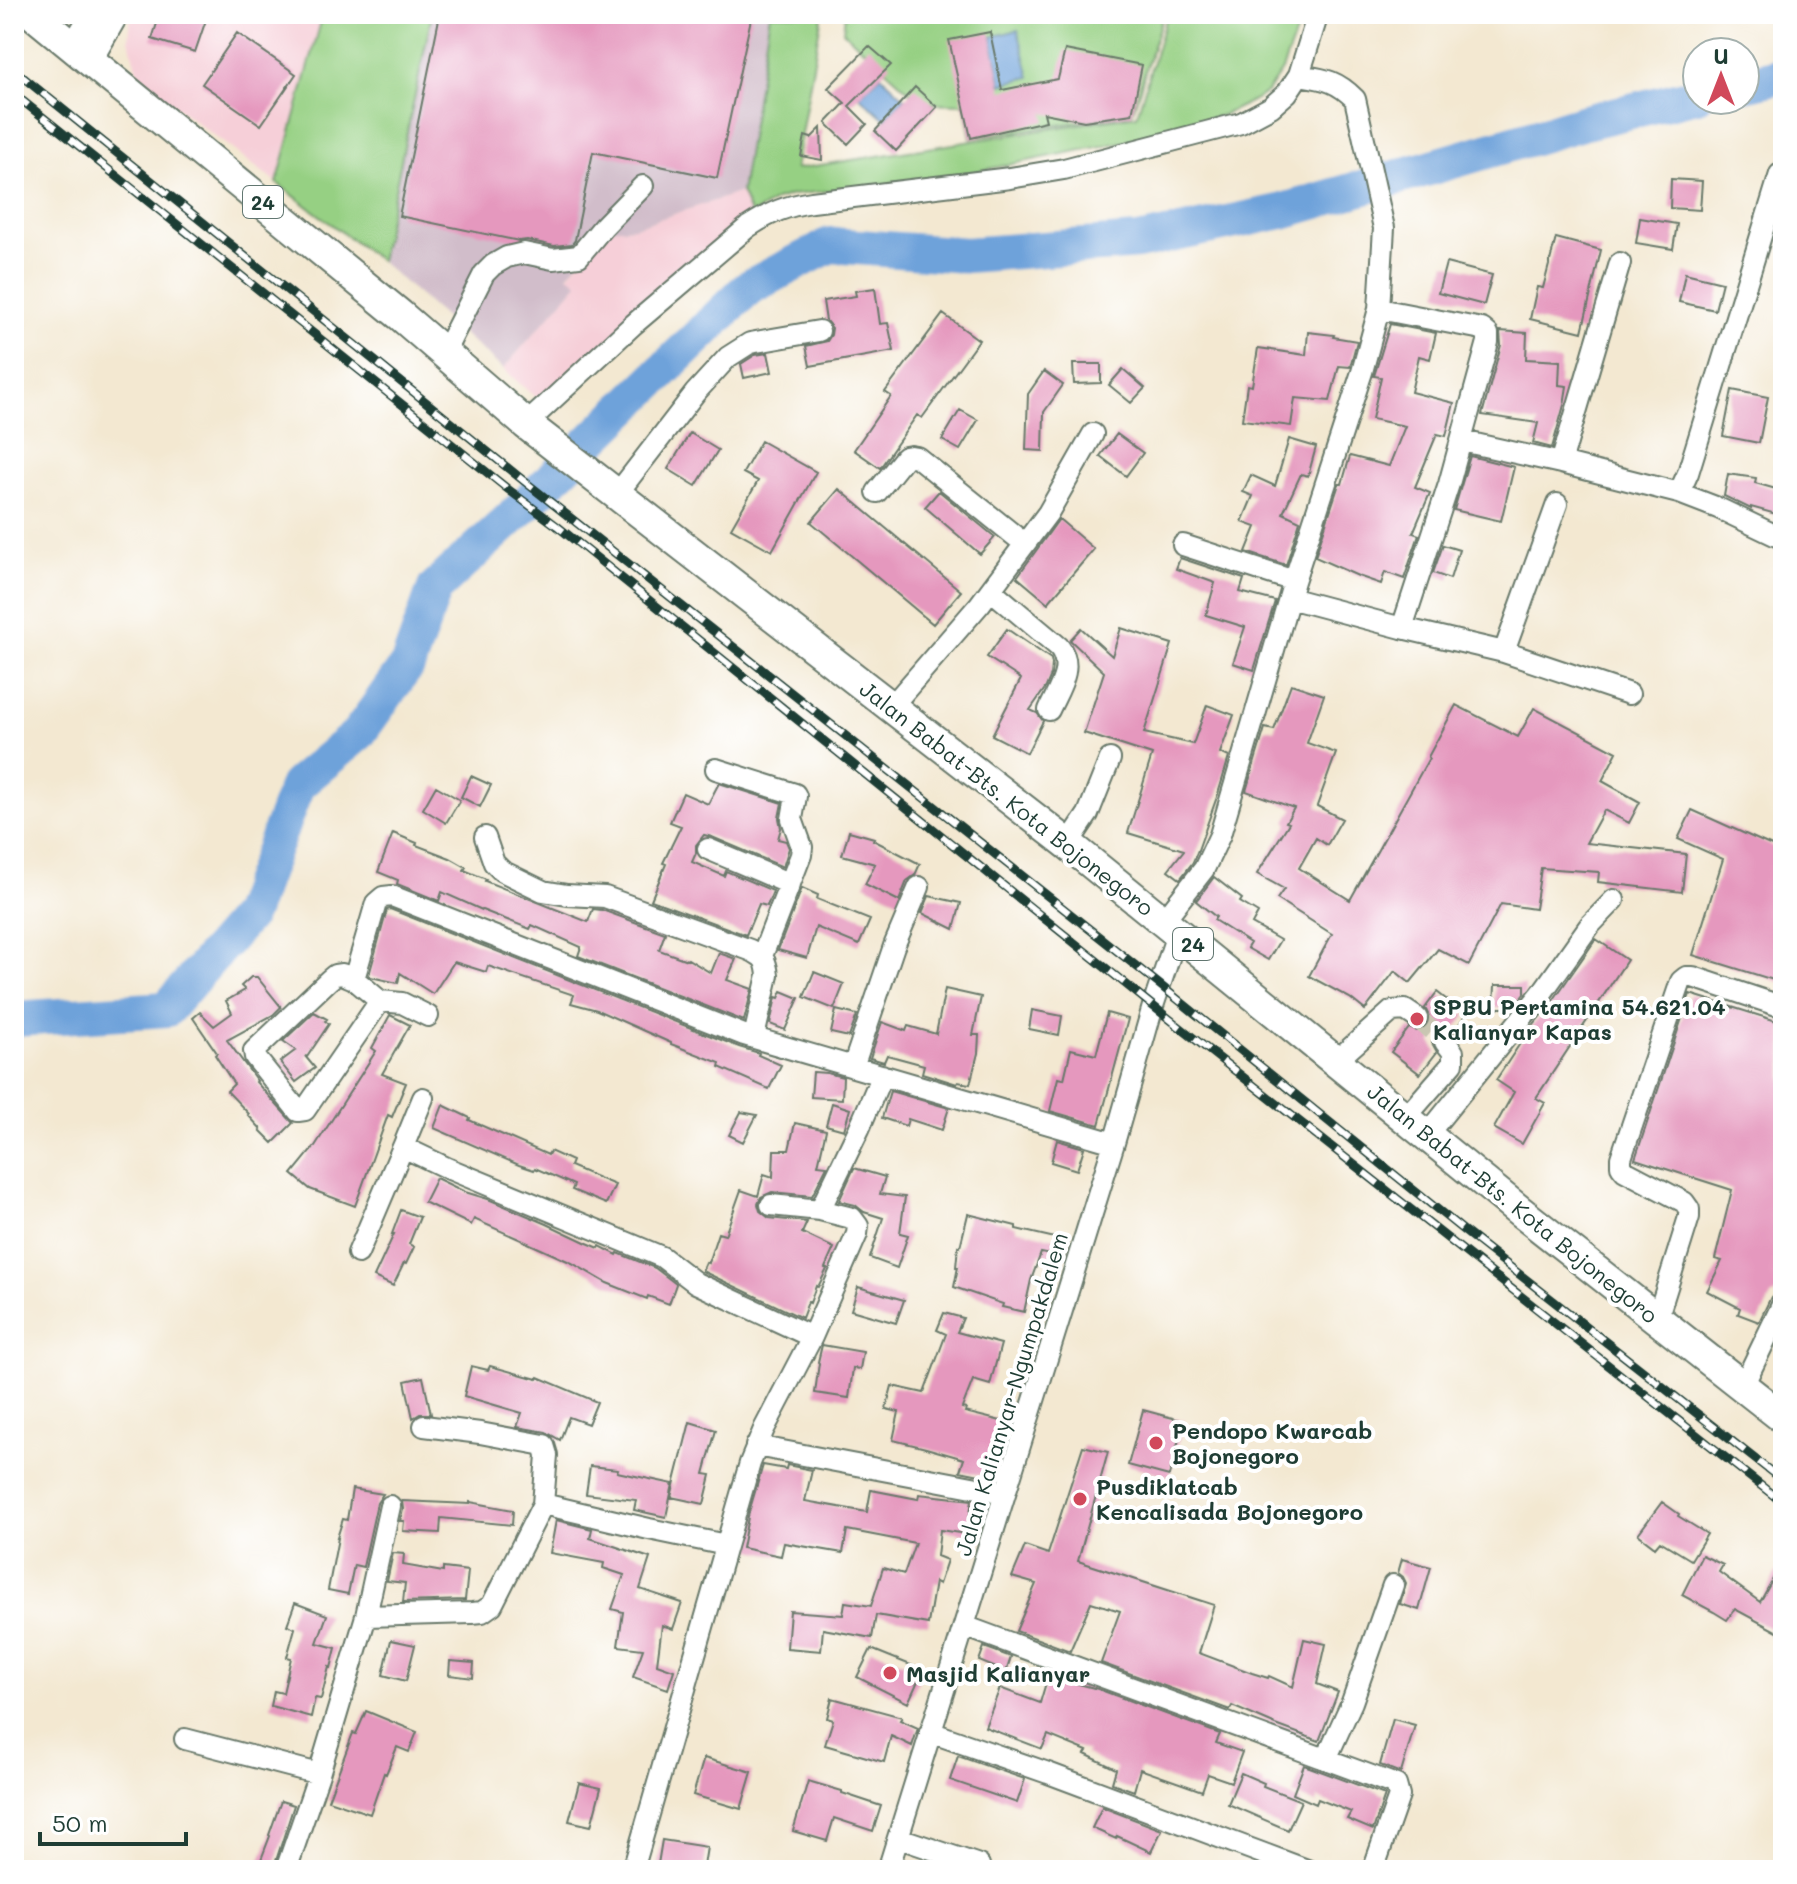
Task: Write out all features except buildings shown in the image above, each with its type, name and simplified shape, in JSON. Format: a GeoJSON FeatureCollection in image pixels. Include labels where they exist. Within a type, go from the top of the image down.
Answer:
{"type":"FeatureCollection","features":[{"type":"Feature","properties":{"kind":"highway","name":"24"},"geometry":{"type":"LineString","coordinates":[[33,14],[444,353]]}},
{"type":"Feature","properties":{"kind":"highway","name":"Jalan Babat-Bts. Kota Bojonegoro"},"geometry":{"type":"LineString","coordinates":[[444,353],[534,431],[1068,844],[1783,1418]]}},
{"type":"Feature","properties":{"kind":"main road"},"geometry":{"type":"LineString","coordinates":[[82,53],[94,14]]}},
{"type":"Feature","properties":{"kind":"main road"},"geometry":{"type":"LineString","coordinates":[[82,53],[115,14]]}},
{"type":"Feature","properties":{"kind":"street"},"geometry":{"type":"LineString","coordinates":[[534,431],[634,324],[748,227],[768,214],[787,206],[812,202],[1064,169],[1241,123],[1271,107],[1287,93],[1299,75],[1318,14]]}},
{"type":"Feature","properties":{"kind":"street","name":"Jalan Kalianyar-Ngumpakdalem"},"geometry":{"type":"LineString","coordinates":[[888,1870],[1114,1143],[1153,1006],[1171,926],[1213,851],[1379,309],[1384,228],[1355,99],[1342,86],[1326,79],[1299,75]]}},
{"type":"Feature","properties":{"kind":"street"},"geometry":{"type":"LineString","coordinates":[[1679,493],[1688,473],[1780,174]]}},
{"type":"Feature","properties":{"kind":"street"},"geometry":{"type":"LineString","coordinates":[[444,353],[484,274],[493,265],[507,257],[524,253],[553,259],[579,256],[643,186]]}},
{"type":"Feature","properties":{"kind":"street"},"geometry":{"type":"LineString","coordinates":[[1561,463],[1620,263]]}},
{"type":"Feature","properties":{"kind":"street"},"geometry":{"type":"LineString","coordinates":[[1379,309],[1482,329],[1488,334],[1462,441],[1402,628]]}},
{"type":"Feature","properties":{"kind":"street"},"geometry":{"type":"LineString","coordinates":[[606,486],[728,357],[750,343],[819,331]]}},
{"type":"Feature","properties":{"kind":"street"},"geometry":{"type":"LineString","coordinates":[[891,707],[980,604],[1048,513],[1093,434]]}},
{"type":"Feature","properties":{"kind":"street"},"geometry":{"type":"LineString","coordinates":[[1462,441],[1679,493],[1783,539]]}},
{"type":"Feature","properties":{"kind":"street"},"geometry":{"type":"LineString","coordinates":[[877,492],[905,457],[917,457],[1025,544]]}},
{"type":"Feature","properties":{"kind":"street"},"geometry":{"type":"LineString","coordinates":[[1504,652],[1557,504]]}},
{"type":"Feature","properties":{"kind":"street"},"geometry":{"type":"LineString","coordinates":[[1183,545],[1292,590],[1402,628],[1504,652],[1629,694]]}},
{"type":"Feature","properties":{"kind":"street"},"geometry":{"type":"LineString","coordinates":[[991,590],[1064,653],[1066,673],[1049,710]]}},
{"type":"Feature","properties":{"kind":"street"},"geometry":{"type":"LineString","coordinates":[[1068,844],[1088,814],[1110,759]]}},
{"type":"Feature","properties":{"kind":"street"},"geometry":{"type":"LineString","coordinates":[[716,769],[795,794],[793,825],[802,847],[801,855],[762,956]]}},
{"type":"Feature","properties":{"kind":"street"},"geometry":{"type":"LineString","coordinates":[[485,837],[494,863],[502,871],[543,891],[605,897],[762,956],[768,975],[754,1037]]}},
{"type":"Feature","properties":{"kind":"street"},"geometry":{"type":"LineString","coordinates":[[708,849],[790,884]]}},
{"type":"Feature","properties":{"kind":"street"},"geometry":{"type":"LineString","coordinates":[[853,1067],[894,946],[919,887]]}},
{"type":"Feature","properties":{"kind":"street"},"geometry":{"type":"LineString","coordinates":[[354,979],[376,903],[383,897],[392,896],[754,1037],[1114,1143]]}},
{"type":"Feature","properties":{"kind":"street"},"geometry":{"type":"LineString","coordinates":[[1416,1126],[1541,994],[1590,925],[1614,900]]}},
{"type":"Feature","properties":{"kind":"street"},"geometry":{"type":"LineString","coordinates":[[380,1001],[305,1110],[295,1109],[255,1057],[254,1051],[335,975],[342,974],[354,979],[380,1001],[402,1003],[428,1016]]}},
{"type":"Feature","properties":{"kind":"street"},"geometry":{"type":"LineString","coordinates":[[1657,1319],[1689,1209],[1684,1202],[1625,1171],[1621,1158],[1681,981],[1693,977],[1783,1007]]}},
{"type":"Feature","properties":{"kind":"street"},"geometry":{"type":"LineString","coordinates":[[1336,1061],[1392,1011],[1405,1010],[1417,1018]]}},
{"type":"Feature","properties":{"kind":"street"},"geometry":{"type":"LineString","coordinates":[[1416,1126],[1453,1063],[1453,1052],[1445,1042]]}},
{"type":"Feature","properties":{"kind":"street"},"geometry":{"type":"LineString","coordinates":[[820,1210],[882,1075]]}},
{"type":"Feature","properties":{"kind":"street"},"geometry":{"type":"LineString","coordinates":[[358,1253],[423,1098]]}},
{"type":"Feature","properties":{"kind":"street"},"geometry":{"type":"LineString","coordinates":[[403,1147],[662,1257],[696,1283],[812,1337]]}},
{"type":"Feature","properties":{"kind":"street"},"geometry":{"type":"LineString","coordinates":[[633,1870],[756,1446],[812,1337],[857,1234],[858,1226],[852,1218],[820,1210],[771,1205]]}},
{"type":"Feature","properties":{"kind":"street"},"geometry":{"type":"LineString","coordinates":[[1743,1386],[1783,1303]]}},
{"type":"Feature","properties":{"kind":"street"},"geometry":{"type":"LineString","coordinates":[[366,1616],[487,1610],[498,1596],[543,1504],[547,1455],[544,1445],[424,1426]]}},
{"type":"Feature","properties":{"kind":"street"},"geometry":{"type":"LineString","coordinates":[[756,1446],[1004,1493]]}},
{"type":"Feature","properties":{"kind":"street"},"geometry":{"type":"LineString","coordinates":[[543,1504],[726,1545]]}},
{"type":"Feature","properties":{"kind":"street"},"geometry":{"type":"LineString","coordinates":[[286,1870],[319,1774],[366,1616],[390,1506]]}},
{"type":"Feature","properties":{"kind":"street"},"geometry":{"type":"LineString","coordinates":[[1326,1759],[1352,1702],[1393,1585]]}},
{"type":"Feature","properties":{"kind":"street"},"geometry":{"type":"LineString","coordinates":[[964,1626],[1396,1785],[1399,1796],[1373,1870]]}},
{"type":"Feature","properties":{"kind":"street"},"geometry":{"type":"LineString","coordinates":[[930,1732],[1307,1870]]}},
{"type":"Feature","properties":{"kind":"street"},"geometry":{"type":"LineString","coordinates":[[185,1739],[319,1774]]}},
{"type":"Feature","properties":{"kind":"street"},"geometry":{"type":"LineString","coordinates":[[899,1838],[979,1865]]}},
{"type":"Feature","properties":{"kind":"shaded area"},"geometry":{"type":"Polygon","coordinates":[[[131,14],[323,14],[277,183],[147,85],[136,68],[129,39],[131,14]]]}},
{"type":"Feature","properties":{"kind":"shaded area"},"geometry":{"type":"Polygon","coordinates":[[[432,14],[770,14],[741,192],[635,227],[606,229],[568,275],[578,283],[503,369],[380,261],[432,14]]]}},
{"type":"Feature","properties":{"kind":"shaded area"},"geometry":{"type":"Polygon","coordinates":[[[741,192],[751,215],[541,402],[503,369],[577,284],[568,276],[606,229],[635,227],[741,192]]]}},
{"type":"Feature","properties":{"kind":"green space"},"geometry":{"type":"Polygon","coordinates":[[[323,14],[432,14],[380,261],[277,183],[323,14]]]}},
{"type":"Feature","properties":{"kind":"green space"},"geometry":{"type":"Polygon","coordinates":[[[770,14],[822,14],[795,169],[1137,115],[1167,14],[1303,14],[1282,70],[1267,92],[1223,115],[1142,138],[953,176],[792,195],[776,200],[751,215],[741,192],[770,14]]]}},
{"type":"Feature","properties":{"kind":"green space"},"geometry":{"type":"Polygon","coordinates":[[[845,14],[1163,14],[1132,114],[971,138],[964,104],[922,103],[843,31],[845,14]]]}},
{"type":"Feature","properties":{"kind":"water"},"geometry":{"type":"Polygon","coordinates":[[[1018,30],[1030,77],[1001,84],[991,37],[1018,30]]]}},
{"type":"Feature","properties":{"kind":"water"},"geometry":{"type":"Polygon","coordinates":[[[881,75],[905,98],[885,119],[859,96],[881,75]]]}},
{"type":"Feature","properties":{"kind":"waterway"},"geometry":{"type":"LineString","coordinates":[[1761,80],[1783,75]]}},
{"type":"Feature","properties":{"kind":"waterway"},"geometry":{"type":"LineString","coordinates":[[14,1019],[167,1009],[249,914],[297,785],[358,734],[408,664],[435,588],[522,508],[748,288],[830,245],[966,255],[1138,242],[1283,211],[1585,122],[1681,99]]}},
{"type":"Feature","properties":{"kind":"tunnel"},"geometry":{"type":"LineString","coordinates":[[1417,1018],[1445,1042]]}},
{"type":"Feature","properties":{"kind":"railway"},"geometry":{"type":"LineString","coordinates":[[14,70],[1463,1230],[1783,1481]]}},
{"type":"Feature","properties":{"kind":"railway"},"geometry":{"type":"LineString","coordinates":[[14,94],[1153,1006],[1783,1503]]}},
{"type":"Feature","properties":{"kind":"place","name":"SPBU Pertamina 54.621.04 Kalianyar Kapas"},"geometry":{"type":"Point","coordinates":[1417,1019]}},
{"type":"Feature","properties":{"kind":"place","name":"Pendopo Kwarcab Bojonegoro"},"geometry":{"type":"Point","coordinates":[1156,1443]}},
{"type":"Feature","properties":{"kind":"place","name":"Pusdiklatcab Kencalisada Bojonegoro"},"geometry":{"type":"Point","coordinates":[1080,1499]}},
{"type":"Feature","properties":{"kind":"place","name":"Masjid Kalianyar"},"geometry":{"type":"Point","coordinates":[890,1673]}}]}
